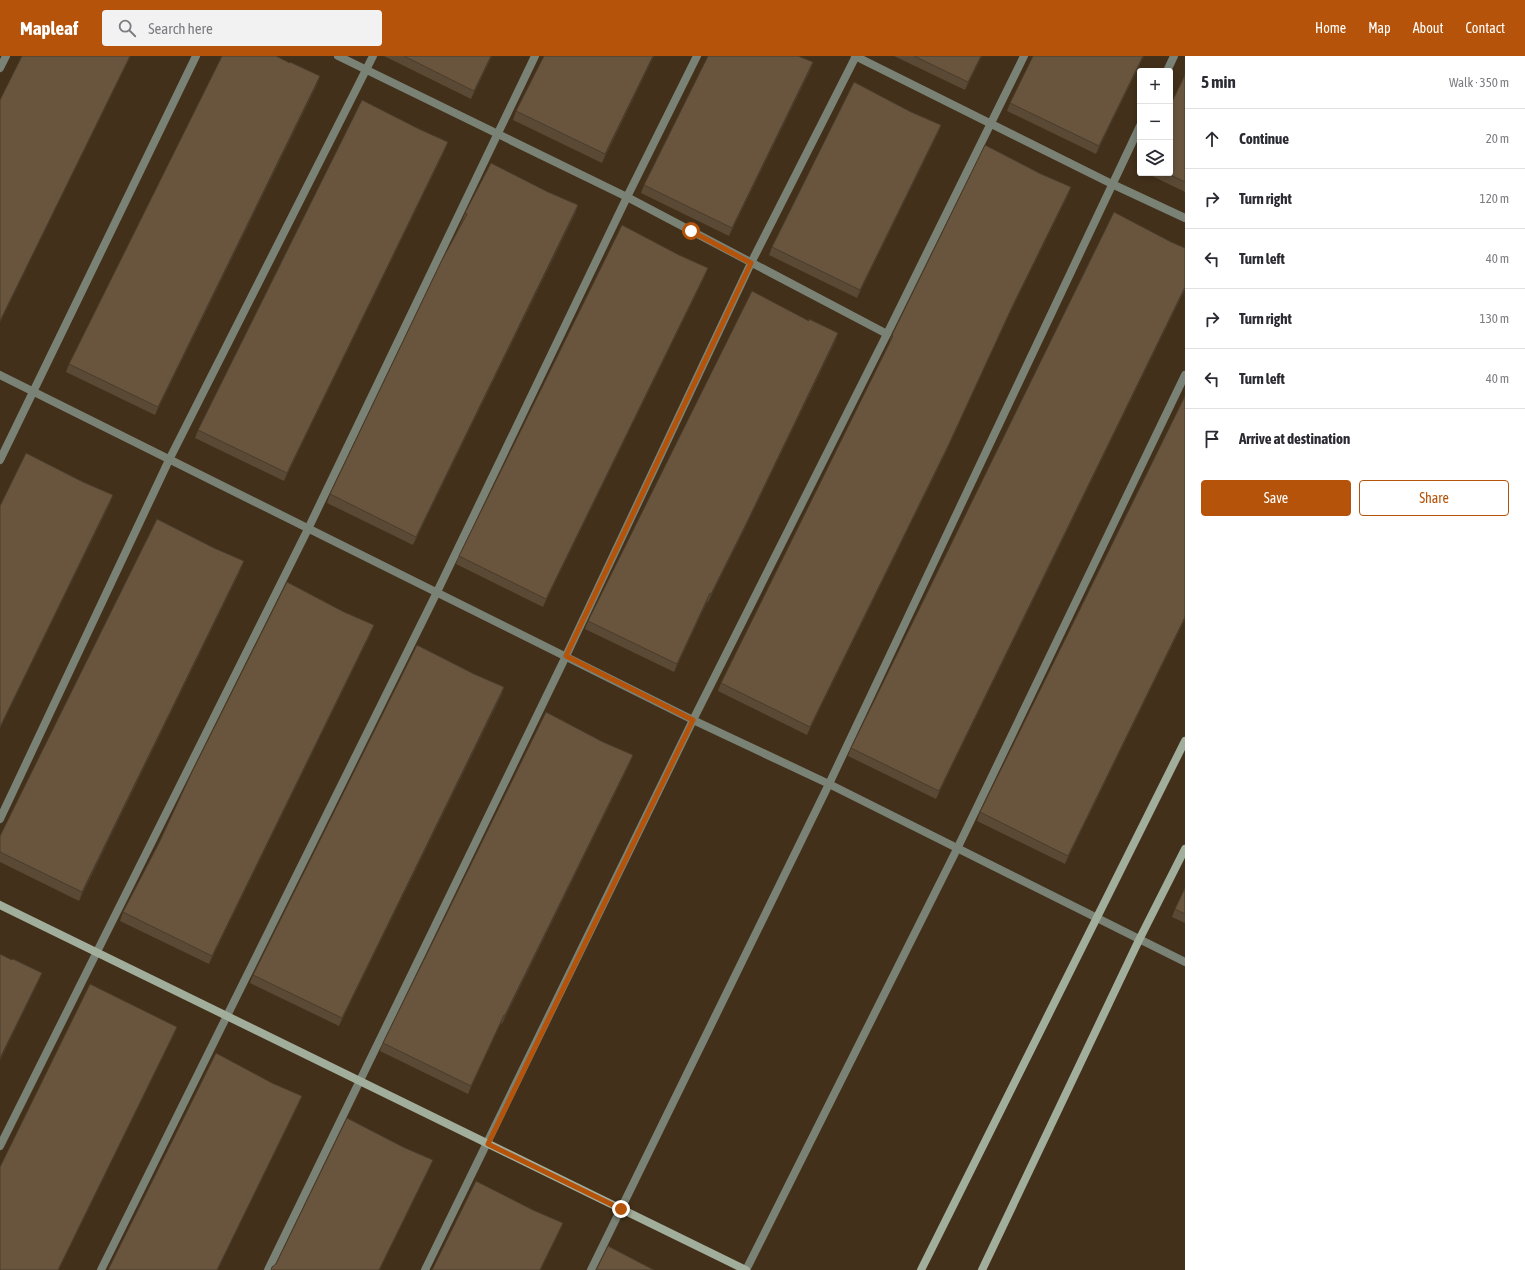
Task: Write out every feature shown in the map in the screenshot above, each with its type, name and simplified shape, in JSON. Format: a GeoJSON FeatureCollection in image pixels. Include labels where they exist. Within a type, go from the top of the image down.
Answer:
{"type":"FeatureCollection","features":[{"type":"Feature","properties":{"kind":"street"},"geometry":{"type":"LineString","coordinates":[[0,68],[6,56]]}},
{"type":"Feature","properties":{"kind":"street"},"geometry":{"type":"LineString","coordinates":[[0,460],[196,56]]}},
{"type":"Feature","properties":{"kind":"street"},"geometry":{"type":"LineString","coordinates":[[338,56],[627,198],[887,334]]}},
{"type":"Feature","properties":{"kind":"street"},"geometry":{"type":"LineString","coordinates":[[0,819],[169,460],[373,56]]}},
{"type":"Feature","properties":{"kind":"street"},"geometry":{"type":"LineString","coordinates":[[0,1146],[98,953],[308,530],[535,56]]}},
{"type":"Feature","properties":{"kind":"street"},"geometry":{"type":"LineString","coordinates":[[101,1270],[437,592],[697,56]]}},
{"type":"Feature","properties":{"kind":"street"},"geometry":{"type":"LineString","coordinates":[[268,1270],[566,656],[751,263],[856,56],[1112,184],[1185,218]]}},
{"type":"Feature","properties":{"kind":"street"},"geometry":{"type":"LineString","coordinates":[[425,1270],[488,1144],[693,720],[887,334],[1024,56]]}},
{"type":"Feature","properties":{"kind":"street"},"geometry":{"type":"LineString","coordinates":[[1168,68],[1174,56]]}},
{"type":"Feature","properties":{"kind":"street"},"geometry":{"type":"LineString","coordinates":[[591,1270],[829,784],[1137,132]]}},
{"type":"Feature","properties":{"kind":"street"},"geometry":{"type":"LineString","coordinates":[[0,375],[308,530],[437,592],[693,720],[829,784],[1185,962]]}},
{"type":"Feature","properties":{"kind":"street"},"geometry":{"type":"LineString","coordinates":[[0,905],[746,1270],[957,849],[1185,375]]}},
{"type":"Feature","properties":{"kind":"street"},"geometry":{"type":"LineString","coordinates":[[921,1270],[1185,740]]}},
{"type":"Feature","properties":{"kind":"street"},"geometry":{"type":"LineString","coordinates":[[982,1270],[1140,940],[1185,850]]}},
{"type":"Feature","properties":{"kind":"building"},"geometry":{"type":"Polygon","coordinates":[[[22,56],[130,56],[0,321],[0,100],[22,56]]]}},
{"type":"Feature","properties":{"kind":"building"},"geometry":{"type":"Polygon","coordinates":[[[222,56],[276,56],[320,76],[158,407],[69,364],[222,56]]]}},
{"type":"Feature","properties":{"kind":"building"},"geometry":{"type":"Polygon","coordinates":[[[404,56],[491,56],[474,91],[404,56]]]}},
{"type":"Feature","properties":{"kind":"building"},"geometry":{"type":"Polygon","coordinates":[[[544,56],[653,56],[605,154],[516,111],[544,56]]]}},
{"type":"Feature","properties":{"kind":"building"},"geometry":{"type":"Polygon","coordinates":[[[708,56],[798,56],[813,62],[732,228],[644,185],[708,56]]]}},
{"type":"Feature","properties":{"kind":"building"},"geometry":{"type":"Polygon","coordinates":[[[914,56],[981,56],[968,82],[914,56]]]}},
{"type":"Feature","properties":{"kind":"building"},"geometry":{"type":"Polygon","coordinates":[[[1033,56],[1143,56],[1099,146],[1010,103],[1033,56]]]}},
{"type":"Feature","properties":{"kind":"building"},"geometry":{"type":"Polygon","coordinates":[[[1185,75],[1185,182],[1172,176],[1173,100],[1185,75]]]}},
{"type":"Feature","properties":{"kind":"building"},"geometry":{"type":"Polygon","coordinates":[[[854,82],[911,112],[941,125],[860,290],[772,247],[854,82]]]}},
{"type":"Feature","properties":{"kind":"building"},"geometry":{"type":"Polygon","coordinates":[[[362,100],[448,142],[287,473],[198,430],[362,100]]]}},
{"type":"Feature","properties":{"kind":"building"},"geometry":{"type":"Polygon","coordinates":[[[985,145],[1041,174],[1071,187],[1012,307],[948,446],[810,727],[721,683],[893,336],[892,335],[985,145]]]}},
{"type":"Feature","properties":{"kind":"building"},"geometry":{"type":"Polygon","coordinates":[[[491,163],[548,192],[578,205],[416,537],[330,494],[442,260],[467,214],[465,213],[491,163]]]}},
{"type":"Feature","properties":{"kind":"building"},"geometry":{"type":"Polygon","coordinates":[[[1114,212],[1185,248],[1185,287],[939,791],[851,748],[1114,212]]]}},
{"type":"Feature","properties":{"kind":"building"},"geometry":{"type":"Polygon","coordinates":[[[622,225],[679,255],[708,268],[546,599],[459,556],[622,225]]]}},
{"type":"Feature","properties":{"kind":"building"},"geometry":{"type":"Polygon","coordinates":[[[752,291],[809,321],[809,319],[838,333],[746,524],[711,594],[710,593],[677,664],[588,621],[752,291]]]}},
{"type":"Feature","properties":{"kind":"building"},"geometry":{"type":"Polygon","coordinates":[[[1185,396],[1185,617],[1068,856],[980,812],[1185,396]]]}},
{"type":"Feature","properties":{"kind":"building"},"geometry":{"type":"Polygon","coordinates":[[[26,453],[83,482],[113,495],[0,727],[0,506],[26,453]]]}},
{"type":"Feature","properties":{"kind":"building"},"geometry":{"type":"Polygon","coordinates":[[[157,519],[214,548],[244,561],[82,892],[0,852],[0,836],[157,519]]]}},
{"type":"Feature","properties":{"kind":"building"},"geometry":{"type":"Polygon","coordinates":[[[287,582],[344,612],[374,625],[212,956],[123,912],[159,843],[192,772],[287,582]]]}},
{"type":"Feature","properties":{"kind":"building"},"geometry":{"type":"Polygon","coordinates":[[[417,645],[474,674],[504,687],[342,1018],[253,975],[417,645]]]}},
{"type":"Feature","properties":{"kind":"building"},"geometry":{"type":"Polygon","coordinates":[[[546,712],[603,742],[633,755],[504,1015],[471,1086],[383,1043],[546,712]]]}},
{"type":"Feature","properties":{"kind":"building"},"geometry":{"type":"Polygon","coordinates":[[[1185,888],[1185,914],[1175,909],[1185,888]]]}},
{"type":"Feature","properties":{"kind":"building"},"geometry":{"type":"Polygon","coordinates":[[[0,954],[42,973],[0,1058],[0,954]]]}},
{"type":"Feature","properties":{"kind":"building"},"geometry":{"type":"Polygon","coordinates":[[[90,984],[177,1027],[58,1270],[0,1270],[0,1167],[90,984]]]}},
{"type":"Feature","properties":{"kind":"building"},"geometry":{"type":"Polygon","coordinates":[[[216,1053],[272,1083],[302,1096],[217,1270],[108,1270],[216,1053]]]}},
{"type":"Feature","properties":{"kind":"building"},"geometry":{"type":"Polygon","coordinates":[[[347,1118],[403,1147],[433,1160],[379,1270],[271,1270],[276,1264],[347,1118]]]}},
{"type":"Feature","properties":{"kind":"building"},"geometry":{"type":"Polygon","coordinates":[[[476,1181],[533,1210],[563,1223],[540,1270],[432,1270],[476,1181]]]}},
{"type":"Feature","properties":{"kind":"building"},"geometry":{"type":"Polygon","coordinates":[[[608,1246],[654,1270],[596,1270],[608,1246]]]}},
{"type":"Feature","properties":{"kind":"route"},"geometry":{"type":"LineString","coordinates":[[621,1209],[488,1144],[693,720],[566,656],[751,263],[691,231]]}}]}
